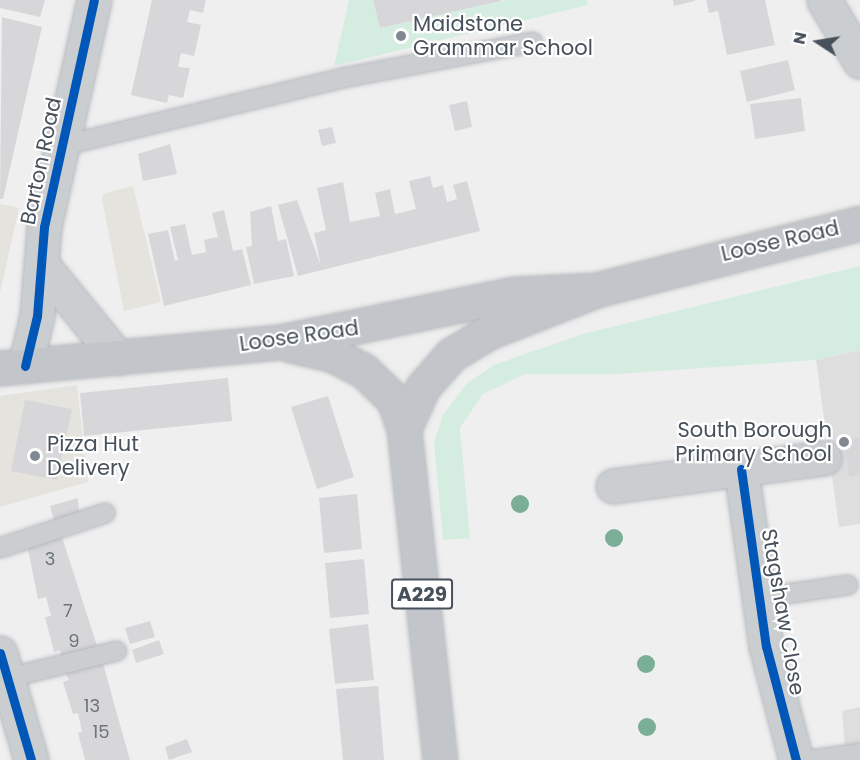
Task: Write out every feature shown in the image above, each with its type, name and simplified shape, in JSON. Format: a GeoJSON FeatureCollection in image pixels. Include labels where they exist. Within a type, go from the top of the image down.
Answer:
{"type":"FeatureCollection","features":[{"type":"Feature","properties":{"kind":"highway","name":"Loose Road"},"geometry":{"type":"LineString","coordinates":[[404,429],[423,387],[451,355],[489,332],[596,290],[860,223]]}},
{"type":"Feature","properties":{"kind":"highway","name":"Loose Road"},"geometry":{"type":"LineString","coordinates":[[12,367],[280,342],[513,294],[596,290]]}},
{"type":"Feature","properties":{"kind":"highway","name":"A229"},"geometry":{"type":"LineString","coordinates":[[280,342],[331,354],[364,371],[394,399],[404,429],[440,760]]}},
{"type":"Feature","properties":{"kind":"street","name":"Barton Road"},"geometry":{"type":"LineString","coordinates":[[12,367],[38,316],[44,228],[94,0]]}},
{"type":"Feature","properties":{"kind":"street"},"geometry":{"type":"LineString","coordinates":[[824,0],[860,61]]}},
{"type":"Feature","properties":{"kind":"street"},"geometry":{"type":"LineString","coordinates":[[42,265],[118,358]]}},
{"type":"Feature","properties":{"kind":"street"},"geometry":{"type":"LineString","coordinates":[[614,486],[824,458]]}},
{"type":"Feature","properties":{"kind":"street","name":"Stagshaw Close"},"geometry":{"type":"LineString","coordinates":[[741,469],[766,646],[796,760]]}},
{"type":"Feature","properties":{"kind":"street"},"geometry":{"type":"LineString","coordinates":[[3,669],[30,760]]}},
{"type":"Feature","properties":{"kind":"lane"},"geometry":{"type":"LineString","coordinates":[[62,146],[348,77],[533,42]]}},
{"type":"Feature","properties":{"kind":"lane"},"geometry":{"type":"LineString","coordinates":[[0,548],[105,513]]}},
{"type":"Feature","properties":{"kind":"lane"},"geometry":{"type":"LineString","coordinates":[[759,598],[848,585]]}},
{"type":"Feature","properties":{"kind":"lane"},"geometry":{"type":"LineString","coordinates":[[3,669],[117,651]]}},
{"type":"Feature","properties":{"kind":"lane"},"geometry":{"type":"LineString","coordinates":[[810,760],[860,753]]}},
{"type":"Feature","properties":{"kind":"shaded area"},"geometry":{"type":"Polygon","coordinates":[[[133,186],[161,302],[124,311],[102,199],[103,194],[133,186]]]}},
{"type":"Feature","properties":{"kind":"shaded area"},"geometry":{"type":"Polygon","coordinates":[[[0,204],[19,208],[0,293],[0,204]]]}},
{"type":"Feature","properties":{"kind":"shaded area","name":"South Borough Primary School"},"geometry":{"type":"Polygon","coordinates":[[[860,350],[860,524],[839,527],[816,360],[860,350]]]}},
{"type":"Feature","properties":{"kind":"shaded area"},"geometry":{"type":"Polygon","coordinates":[[[77,385],[88,482],[0,507],[0,396],[77,385]]]}},
{"type":"Feature","properties":{"kind":"shaded area"},"geometry":{"type":"Polygon","coordinates":[[[860,707],[860,760],[846,760],[842,711],[860,707]]]}},
{"type":"Feature","properties":{"kind":"green space","name":"Maidstone Grammar School"},"geometry":{"type":"Polygon","coordinates":[[[349,0],[373,0],[380,28],[506,0],[587,0],[588,5],[334,66],[349,0]]]}},
{"type":"Feature","properties":{"kind":"green space"},"geometry":{"type":"Polygon","coordinates":[[[860,266],[860,350],[816,360],[616,374],[525,374],[483,394],[460,428],[470,538],[443,540],[434,442],[443,415],[466,384],[494,365],[583,334],[860,266]]]}},
{"type":"Feature","properties":{"kind":"building"},"geometry":{"type":"Polygon","coordinates":[[[0,0],[45,0],[40,17],[0,8],[0,0]]]}},
{"type":"Feature","properties":{"kind":"building"},"geometry":{"type":"Polygon","coordinates":[[[152,0],[206,0],[203,13],[190,10],[187,22],[201,25],[194,56],[181,53],[178,67],[190,68],[183,98],[169,95],[167,103],[131,95],[152,0]]]}},
{"type":"Feature","properties":{"kind":"building"},"geometry":{"type":"Polygon","coordinates":[[[373,0],[501,0],[501,1],[380,28],[373,0]]]}},
{"type":"Feature","properties":{"kind":"building"},"geometry":{"type":"Polygon","coordinates":[[[673,0],[695,0],[695,1],[674,6],[673,0]]]}},
{"type":"Feature","properties":{"kind":"building"},"geometry":{"type":"Polygon","coordinates":[[[706,0],[765,0],[775,45],[727,55],[718,11],[709,13],[706,0]]]}},
{"type":"Feature","properties":{"kind":"building"},"geometry":{"type":"Polygon","coordinates":[[[2,17],[42,27],[3,199],[0,199],[2,17]]]}},
{"type":"Feature","properties":{"kind":"building"},"geometry":{"type":"Polygon","coordinates":[[[788,60],[795,90],[747,102],[740,71],[788,60]]]}},
{"type":"Feature","properties":{"kind":"building"},"geometry":{"type":"Polygon","coordinates":[[[801,98],[805,131],[755,139],[750,104],[801,98]]]}},
{"type":"Feature","properties":{"kind":"building"},"geometry":{"type":"Polygon","coordinates":[[[467,101],[472,127],[455,131],[449,105],[467,101]]]}},
{"type":"Feature","properties":{"kind":"building"},"geometry":{"type":"Polygon","coordinates":[[[332,127],[336,143],[322,146],[318,130],[332,127]]]}},
{"type":"Feature","properties":{"kind":"building"},"geometry":{"type":"Polygon","coordinates":[[[170,144],[177,174],[143,181],[138,154],[170,144]]]}},
{"type":"Feature","properties":{"kind":"building"},"geometry":{"type":"Polygon","coordinates":[[[430,176],[433,188],[443,185],[447,202],[457,199],[453,185],[467,181],[480,231],[298,276],[278,205],[297,200],[321,266],[314,233],[326,230],[317,188],[343,182],[350,222],[380,216],[375,193],[390,189],[395,214],[416,209],[409,181],[430,176]]]}},
{"type":"Feature","properties":{"kind":"building"},"geometry":{"type":"Polygon","coordinates":[[[271,206],[278,241],[286,239],[294,276],[254,284],[246,247],[252,246],[250,212],[271,206]]]}},
{"type":"Feature","properties":{"kind":"building"},"geometry":{"type":"Polygon","coordinates":[[[224,210],[233,251],[242,249],[251,285],[164,306],[148,234],[168,230],[175,261],[178,260],[170,227],[185,224],[192,255],[206,252],[204,240],[218,237],[212,213],[224,210]]]}},
{"type":"Feature","properties":{"kind":"building"},"geometry":{"type":"Polygon","coordinates":[[[228,378],[232,421],[84,436],[80,393],[228,378]]]}},
{"type":"Feature","properties":{"kind":"building"},"geometry":{"type":"Polygon","coordinates":[[[328,396],[354,477],[317,489],[291,407],[328,396]]]}},
{"type":"Feature","properties":{"kind":"building"},"geometry":{"type":"Polygon","coordinates":[[[25,400],[72,409],[57,480],[11,471],[25,400]]]}},
{"type":"Feature","properties":{"kind":"building","name":"South Borough Primary School"},"geometry":{"type":"Polygon","coordinates":[[[860,437],[860,475],[849,477],[844,440],[860,437]]]}},
{"type":"Feature","properties":{"kind":"building"},"geometry":{"type":"Polygon","coordinates":[[[357,494],[362,549],[324,553],[319,498],[357,494]]]}},
{"type":"Feature","properties":{"kind":"building"},"geometry":{"type":"Polygon","coordinates":[[[78,498],[79,514],[54,521],[50,506],[78,498]]]}},
{"type":"Feature","properties":{"kind":"building"},"geometry":{"type":"Polygon","coordinates":[[[61,534],[98,649],[62,659],[60,650],[54,652],[45,617],[51,616],[46,597],[38,599],[27,544],[61,534]]]}},
{"type":"Feature","properties":{"kind":"building"},"geometry":{"type":"Polygon","coordinates":[[[364,559],[369,614],[330,618],[325,563],[364,559]]]}},
{"type":"Feature","properties":{"kind":"building"},"geometry":{"type":"Polygon","coordinates":[[[150,621],[155,637],[130,644],[125,628],[150,621]]]}},
{"type":"Feature","properties":{"kind":"building"},"geometry":{"type":"Polygon","coordinates":[[[368,624],[374,680],[335,684],[329,629],[368,624]]]}},
{"type":"Feature","properties":{"kind":"building"},"geometry":{"type":"Polygon","coordinates":[[[159,640],[164,654],[136,663],[132,650],[159,640]]]}},
{"type":"Feature","properties":{"kind":"building"},"geometry":{"type":"Polygon","coordinates":[[[102,660],[130,760],[85,760],[78,733],[82,732],[78,713],[73,714],[63,682],[69,680],[65,671],[102,660]]]}},
{"type":"Feature","properties":{"kind":"building"},"geometry":{"type":"Polygon","coordinates":[[[378,686],[384,760],[343,760],[336,689],[378,686]]]}},
{"type":"Feature","properties":{"kind":"building"},"geometry":{"type":"Polygon","coordinates":[[[187,739],[192,752],[169,760],[165,747],[187,739]]]}},
{"type":"Feature","properties":{"kind":"cycle path"},"geometry":{"type":"LineString","coordinates":[[25,366],[37,316],[44,227],[94,0]]}},
{"type":"Feature","properties":{"kind":"cycle path"},"geometry":{"type":"LineString","coordinates":[[741,469],[766,646],[796,760]]}},
{"type":"Feature","properties":{"kind":"cycle path"},"geometry":{"type":"LineString","coordinates":[[0,653],[31,760]]}},
{"type":"Feature","properties":{"kind":"place","name":"Maidstone Grammar School"},"geometry":{"type":"Point","coordinates":[401,36]}},
{"type":"Feature","properties":{"kind":"place","name":"South Borough Primary School"},"geometry":{"type":"Point","coordinates":[844,442]}},
{"type":"Feature","properties":{"kind":"place","name":"Pizza Hut Delivery"},"geometry":{"type":"Point","coordinates":[35,456]}}]}
